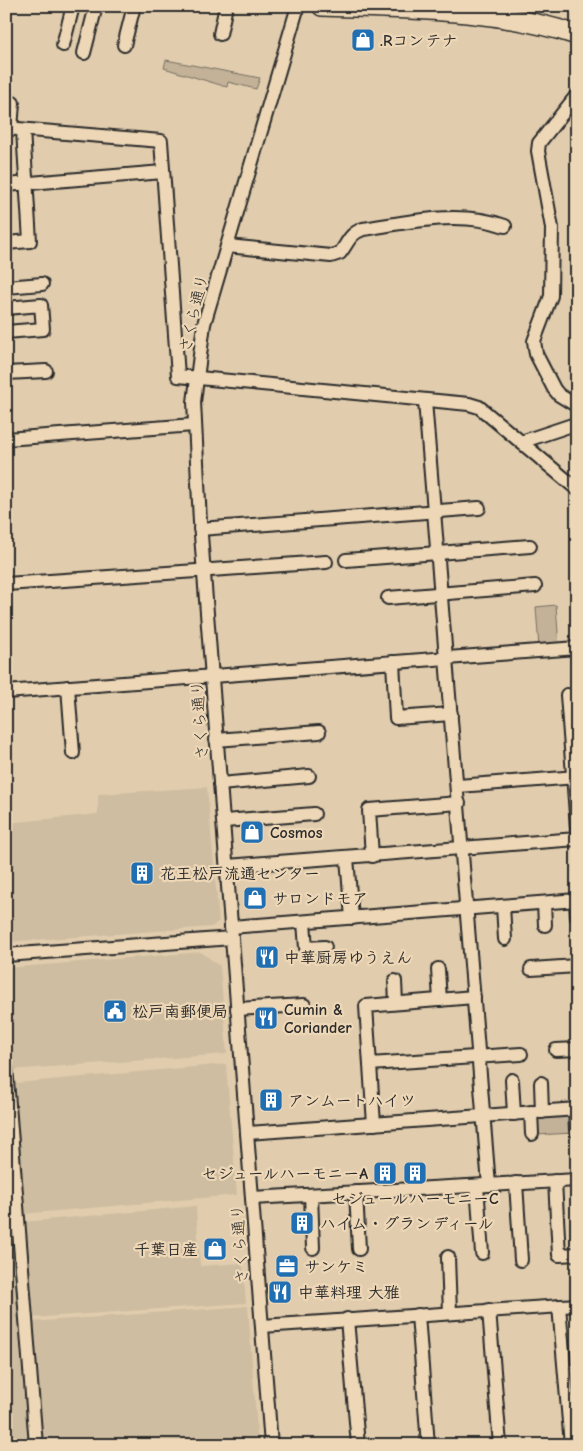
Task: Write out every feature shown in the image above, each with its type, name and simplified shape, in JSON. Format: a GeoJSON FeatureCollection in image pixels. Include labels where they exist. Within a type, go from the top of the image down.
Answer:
{"type":"FeatureCollection","features":[{"type":"Feature","properties":{"kind":"highway"},"geometry":{"type":"LineString","coordinates":[[322,6],[491,15],[548,26],[577,35]]}},
{"type":"Feature","properties":{"kind":"street"},"geometry":{"type":"LineString","coordinates":[[63,45],[73,6]]}},
{"type":"Feature","properties":{"kind":"street"},"geometry":{"type":"LineString","coordinates":[[84,53],[96,6]]}},
{"type":"Feature","properties":{"kind":"street"},"geometry":{"type":"LineString","coordinates":[[130,40],[134,6]]}},
{"type":"Feature","properties":{"kind":"street"},"geometry":{"type":"LineString","coordinates":[[220,34],[226,6]]}},
{"type":"Feature","properties":{"kind":"street","name":"さくら通り"},"geometry":{"type":"LineString","coordinates":[[272,1445],[225,821],[211,676],[194,425],[196,377],[204,324],[298,6]]}},
{"type":"Feature","properties":{"kind":"street"},"geometry":{"type":"LineString","coordinates":[[577,95],[539,143],[538,151],[552,228],[551,296],[534,341],[536,354],[554,388],[577,406]]}},
{"type":"Feature","properties":{"kind":"street"},"geometry":{"type":"LineString","coordinates":[[6,242],[30,241],[26,183],[13,129],[13,103]]}},
{"type":"Feature","properties":{"kind":"street"},"geometry":{"type":"LineString","coordinates":[[13,129],[160,141],[178,376],[468,404],[479,408],[575,486]]}},
{"type":"Feature","properties":{"kind":"street"},"geometry":{"type":"LineString","coordinates":[[6,185],[162,172]]}},
{"type":"Feature","properties":{"kind":"street"},"geometry":{"type":"LineString","coordinates":[[227,246],[331,256],[340,253],[349,237],[354,232],[363,229],[447,217],[491,222],[505,226]]}},
{"type":"Feature","properties":{"kind":"street"},"geometry":{"type":"LineString","coordinates":[[6,287],[42,284]]}},
{"type":"Feature","properties":{"kind":"street"},"geometry":{"type":"LineString","coordinates":[[6,308],[41,305],[43,329],[6,332]]}},
{"type":"Feature","properties":{"kind":"street"},"geometry":{"type":"LineString","coordinates":[[6,373],[46,371]]}},
{"type":"Feature","properties":{"kind":"street"},"geometry":{"type":"LineString","coordinates":[[425,401],[458,786],[483,1116],[482,1253]]}},
{"type":"Feature","properties":{"kind":"street"},"geometry":{"type":"LineString","coordinates":[[6,439],[194,425]]}},
{"type":"Feature","properties":{"kind":"street"},"geometry":{"type":"LineString","coordinates":[[521,442],[572,425]]}},
{"type":"Feature","properties":{"kind":"street"},"geometry":{"type":"LineString","coordinates":[[200,529],[479,508]]}},
{"type":"Feature","properties":{"kind":"street"},"geometry":{"type":"LineString","coordinates":[[346,560],[530,546]]}},
{"type":"Feature","properties":{"kind":"street"},"geometry":{"type":"LineString","coordinates":[[6,584],[326,562]]}},
{"type":"Feature","properties":{"kind":"street"},"geometry":{"type":"LineString","coordinates":[[388,598],[535,586]]}},
{"type":"Feature","properties":{"kind":"street"},"geometry":{"type":"LineString","coordinates":[[6,692],[577,648]]}},
{"type":"Feature","properties":{"kind":"street"},"geometry":{"type":"LineString","coordinates":[[393,662],[396,718],[451,714]]}},
{"type":"Feature","properties":{"kind":"street"},"geometry":{"type":"LineString","coordinates":[[68,687],[73,753]]}},
{"type":"Feature","properties":{"kind":"street"},"geometry":{"type":"LineString","coordinates":[[567,695],[573,722],[577,828]]}},
{"type":"Feature","properties":{"kind":"street"},"geometry":{"type":"LineString","coordinates":[[216,740],[319,732]]}},
{"type":"Feature","properties":{"kind":"street"},"geometry":{"type":"LineString","coordinates":[[220,784],[309,776]]}},
{"type":"Feature","properties":{"kind":"street"},"geometry":{"type":"LineString","coordinates":[[458,786],[575,777]]}},
{"type":"Feature","properties":{"kind":"street"},"geometry":{"type":"LineString","coordinates":[[372,856],[369,810],[459,803]]}},
{"type":"Feature","properties":{"kind":"street"},"geometry":{"type":"LineString","coordinates":[[225,821],[314,814]]}},
{"type":"Feature","properties":{"kind":"street"},"geometry":{"type":"LineString","coordinates":[[227,866],[372,856],[577,838]]}},
{"type":"Feature","properties":{"kind":"street"},"geometry":{"type":"LineString","coordinates":[[347,858],[352,918]]}},
{"type":"Feature","properties":{"kind":"street"},"geometry":{"type":"LineString","coordinates":[[6,955],[232,933],[304,922],[576,900],[577,917]]}},
{"type":"Feature","properties":{"kind":"street"},"geometry":{"type":"LineString","coordinates":[[544,903],[545,925]]}},
{"type":"Feature","properties":{"kind":"street"},"geometry":{"type":"LineString","coordinates":[[503,906],[505,939]]}},
{"type":"Feature","properties":{"kind":"street"},"geometry":{"type":"LineString","coordinates":[[304,922],[306,948],[325,947]]}},
{"type":"Feature","properties":{"kind":"street"},"geometry":{"type":"LineString","coordinates":[[532,969],[577,966]]}},
{"type":"Feature","properties":{"kind":"street"},"geometry":{"type":"LineString","coordinates":[[438,969],[440,1000]]}},
{"type":"Feature","properties":{"kind":"street"},"geometry":{"type":"LineString","coordinates":[[395,981],[396,1003]]}},
{"type":"Feature","properties":{"kind":"street"},"geometry":{"type":"LineString","coordinates":[[374,1124],[366,1006],[474,997]]}},
{"type":"Feature","properties":{"kind":"street"},"geometry":{"type":"LineString","coordinates":[[238,1009],[304,1005]]}},
{"type":"Feature","properties":{"kind":"street"},"geometry":{"type":"LineString","coordinates":[[556,1050],[577,1049]]}},
{"type":"Feature","properties":{"kind":"street"},"geometry":{"type":"LineString","coordinates":[[370,1064],[521,1054]]}},
{"type":"Feature","properties":{"kind":"street"},"geometry":{"type":"LineString","coordinates":[[6,1067],[36,1445]]}},
{"type":"Feature","properties":{"kind":"street"},"geometry":{"type":"LineString","coordinates":[[512,1080],[514,1114]]}},
{"type":"Feature","properties":{"kind":"street"},"geometry":{"type":"LineString","coordinates":[[532,1134],[541,1083]]}},
{"type":"Feature","properties":{"kind":"street"},"geometry":{"type":"LineString","coordinates":[[247,1133],[576,1109],[576,1131]]}},
{"type":"Feature","properties":{"kind":"street"},"geometry":{"type":"LineString","coordinates":[[252,1198],[577,1180]]}},
{"type":"Feature","properties":{"kind":"street"},"geometry":{"type":"LineString","coordinates":[[554,1181],[559,1255],[577,1254]]}},
{"type":"Feature","properties":{"kind":"street"},"geometry":{"type":"LineString","coordinates":[[516,1183],[521,1260]]}},
{"type":"Feature","properties":{"kind":"street"},"geometry":{"type":"LineString","coordinates":[[356,1192],[359,1249]]}},
{"type":"Feature","properties":{"kind":"street"},"geometry":{"type":"LineString","coordinates":[[311,1195],[313,1248]]}},
{"type":"Feature","properties":{"kind":"street"},"geometry":{"type":"LineString","coordinates":[[448,1257],[450,1313]]}},
{"type":"Feature","properties":{"kind":"street"},"geometry":{"type":"LineString","coordinates":[[262,1326],[577,1305]]}},
{"type":"Feature","properties":{"kind":"street"},"geometry":{"type":"LineString","coordinates":[[559,1306],[571,1445]]}},
{"type":"Feature","properties":{"kind":"street"},"geometry":{"type":"LineString","coordinates":[[489,1310],[500,1445]]}},
{"type":"Feature","properties":{"kind":"street"},"geometry":{"type":"LineString","coordinates":[[418,1315],[428,1445]]}},
{"type":"Feature","properties":{"kind":"street"},"geometry":{"type":"LineString","coordinates":[[348,1319],[358,1445]]}},
{"type":"Feature","properties":{"kind":"shaded area"},"geometry":{"type":"Polygon","coordinates":[[[166,60],[260,78],[256,89],[228,82],[227,87],[164,68],[166,60]]]}},
{"type":"Feature","properties":{"kind":"shaded area"},"geometry":{"type":"Polygon","coordinates":[[[556,605],[559,646],[539,648],[536,607],[556,605]]]}},
{"type":"Feature","properties":{"kind":"shaded area"},"geometry":{"type":"Polygon","coordinates":[[[207,787],[219,921],[212,927],[6,942],[6,823],[98,814],[98,794],[207,787]]]}},
{"type":"Feature","properties":{"kind":"shaded area"},"geometry":{"type":"Polygon","coordinates":[[[201,952],[220,966],[227,1054],[11,1070],[6,968],[201,952]]]}},
{"type":"Feature","properties":{"kind":"shaded area"},"geometry":{"type":"Polygon","coordinates":[[[226,1064],[237,1195],[23,1214],[16,1083],[226,1064]]]}},
{"type":"Feature","properties":{"kind":"shaded area"},"geometry":{"type":"Polygon","coordinates":[[[570,1113],[573,1133],[536,1135],[537,1115],[570,1113]]]}},
{"type":"Feature","properties":{"kind":"shaded area"},"geometry":{"type":"Polygon","coordinates":[[[6,1124],[31,1445],[6,1445],[6,1124]]]}},
{"type":"Feature","properties":{"kind":"shaded area"},"geometry":{"type":"Polygon","coordinates":[[[196,1206],[200,1266],[243,1263],[246,1303],[31,1318],[23,1222],[196,1206]]]}},
{"type":"Feature","properties":{"kind":"shaded area"},"geometry":{"type":"Polygon","coordinates":[[[248,1306],[258,1445],[39,1445],[30,1322],[248,1306]]]}},
{"type":"Feature","properties":{"kind":"place","name":".Rコンテナ"},"geometry":{"type":"Point","coordinates":[363,40]}},
{"type":"Feature","properties":{"kind":"place","name":"Cosmos"},"geometry":{"type":"Point","coordinates":[252,832]}},
{"type":"Feature","properties":{"kind":"place","name":"花王松戸流通センター"},"geometry":{"type":"Point","coordinates":[142,873]}},
{"type":"Feature","properties":{"kind":"place","name":"サロンドモア"},"geometry":{"type":"Point","coordinates":[255,898]}},
{"type":"Feature","properties":{"kind":"place","name":"中華厨房ゆうえん"},"geometry":{"type":"Point","coordinates":[267,957]}},
{"type":"Feature","properties":{"kind":"place","name":"松戸南郵便局"},"geometry":{"type":"Point","coordinates":[115,1011]}},
{"type":"Feature","properties":{"kind":"place","name":"Cumin & Coriander"},"geometry":{"type":"Point","coordinates":[266,1018]}},
{"type":"Feature","properties":{"kind":"place","name":"アンムートハイツ"},"geometry":{"type":"Point","coordinates":[271,1100]}},
{"type":"Feature","properties":{"kind":"place","name":"セジュールハーモニーA"},"geometry":{"type":"Point","coordinates":[385,1173]}},
{"type":"Feature","properties":{"kind":"place","name":"セジュールハーモニーC"},"geometry":{"type":"Point","coordinates":[415,1173]}},
{"type":"Feature","properties":{"kind":"place","name":"ハイム・グランディール"},"geometry":{"type":"Point","coordinates":[302,1223]}},
{"type":"Feature","properties":{"kind":"place","name":"千葉日産"},"geometry":{"type":"Point","coordinates":[215,1249]}},
{"type":"Feature","properties":{"kind":"place","name":"サンケミ"},"geometry":{"type":"Point","coordinates":[287,1266]}},
{"type":"Feature","properties":{"kind":"place","name":"中華料理 大雅"},"geometry":{"type":"Point","coordinates":[280,1292]}}]}
